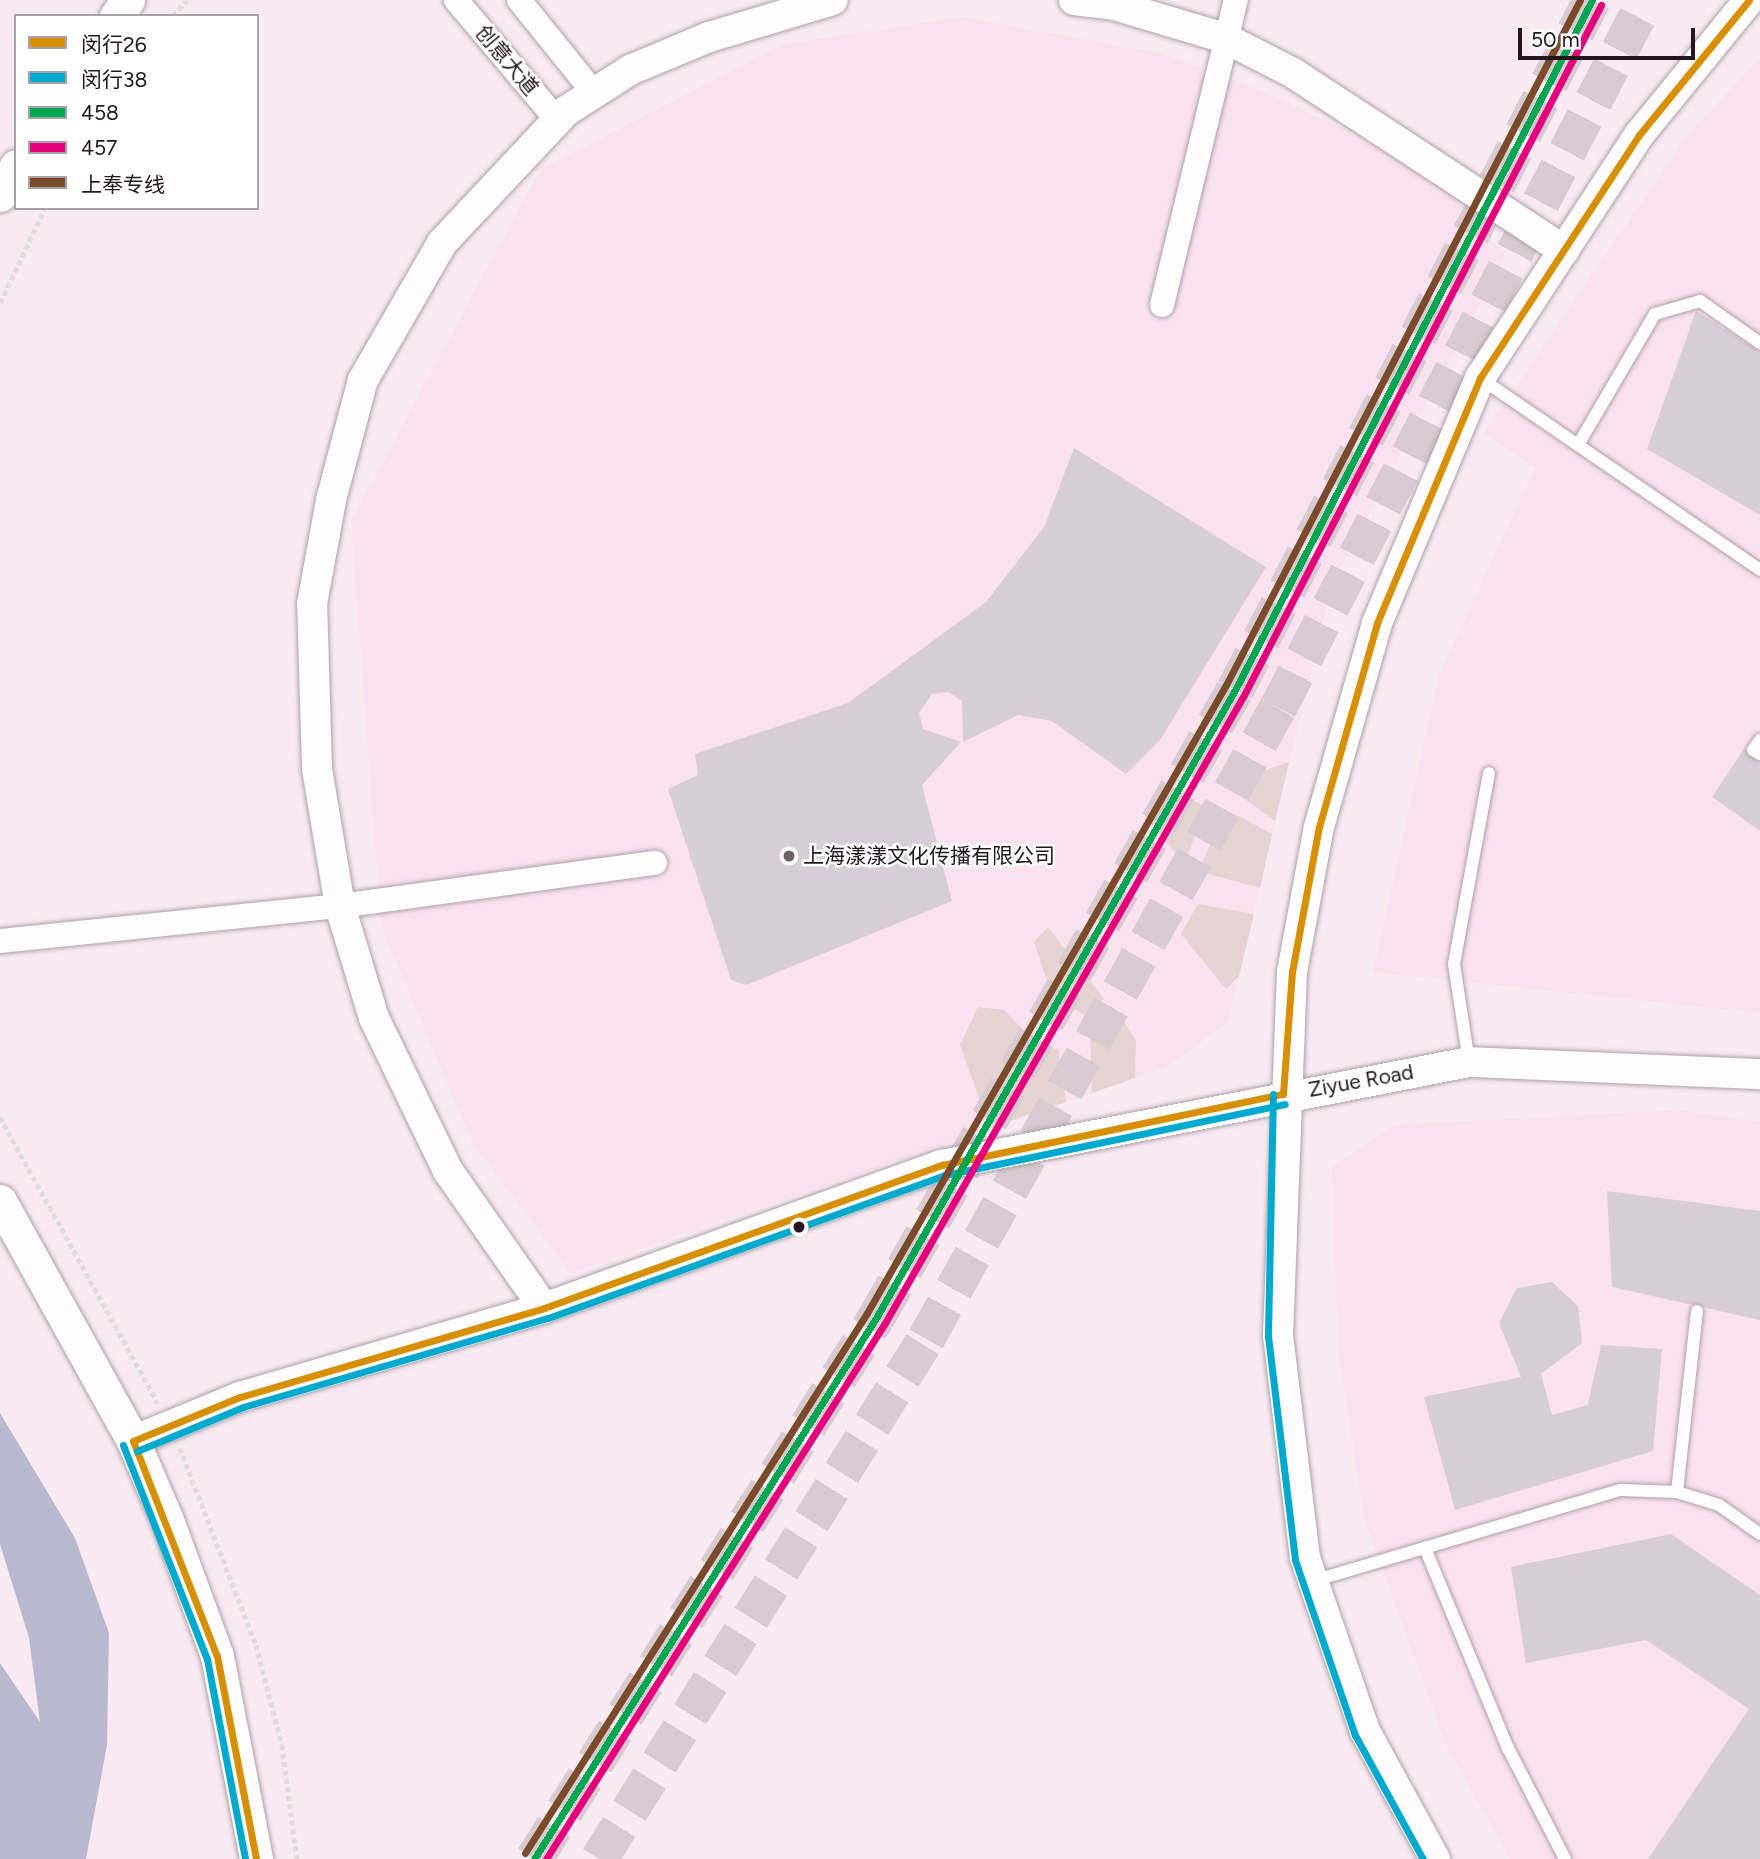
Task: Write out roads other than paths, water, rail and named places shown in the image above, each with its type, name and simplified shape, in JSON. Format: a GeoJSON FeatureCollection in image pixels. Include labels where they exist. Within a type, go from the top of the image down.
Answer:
{"type":"FeatureCollection","features":[{"type":"Feature","properties":{"kind":"main road"},"geometry":{"type":"LineString","coordinates":[[0,195],[14,170]]}},
{"type":"Feature","properties":{"kind":"main road"},"geometry":{"type":"LineString","coordinates":[[0,1201],[133,1441],[217,1656],[256,1859]]}},
{"type":"Feature","properties":{"kind":"street","name":"创意大道"},"geometry":{"type":"LineString","coordinates":[[456,0],[557,121]]}},
{"type":"Feature","properties":{"kind":"street"},"geometry":{"type":"LineString","coordinates":[[519,0],[594,93]]}},
{"type":"Feature","properties":{"kind":"street"},"geometry":{"type":"LineString","coordinates":[[544,1308],[448,1171],[374,1018],[340,906],[317,768],[312,604],[363,380],[442,243],[557,121],[630,70],[709,37],[833,0]]}},
{"type":"Feature","properties":{"kind":"street"},"geometry":{"type":"LineString","coordinates":[[1074,0],[1114,5],[1225,38],[1293,73],[1564,250]]}},
{"type":"Feature","properties":{"kind":"street"},"geometry":{"type":"LineString","coordinates":[[1162,304],[1236,0]]}},
{"type":"Feature","properties":{"kind":"street"},"geometry":{"type":"LineString","coordinates":[[1435,1859],[1365,1731],[1313,1581],[1278,1336],[1283,1094],[1292,972],[1323,814],[1377,623],[1480,378],[1639,135],[1749,0]]}},
{"type":"Feature","properties":{"kind":"street"},"geometry":{"type":"LineString","coordinates":[[0,942],[340,906],[655,863]]}},
{"type":"Feature","properties":{"kind":"street","name":"Ziyue Road"},"geometry":{"type":"LineString","coordinates":[[133,1441],[240,1397],[544,1308],[942,1165],[1283,1094],[1469,1062],[1760,1074]]}},
{"type":"Feature","properties":{"kind":"lane"},"geometry":{"type":"LineString","coordinates":[[1577,445],[1655,314],[1700,301],[1760,343]]}},
{"type":"Feature","properties":{"kind":"lane"},"geometry":{"type":"LineString","coordinates":[[1480,378],[1760,570]]}},
{"type":"Feature","properties":{"kind":"lane"},"geometry":{"type":"LineString","coordinates":[[1760,740],[1753,750],[1760,754]]}},
{"type":"Feature","properties":{"kind":"lane"},"geometry":{"type":"LineString","coordinates":[[1469,1062],[1454,964],[1489,772]]}},
{"type":"Feature","properties":{"kind":"lane"},"geometry":{"type":"LineString","coordinates":[[1677,1492],[1696,1311]]}},
{"type":"Feature","properties":{"kind":"lane"},"geometry":{"type":"LineString","coordinates":[[1313,1581],[1621,1490],[1677,1492],[1719,1505],[1760,1534]]}},
{"type":"Feature","properties":{"kind":"lane"},"geometry":{"type":"LineString","coordinates":[[1425,1548],[1508,1748],[1565,1859]]}},
{"type":"Feature","properties":{"kind":"water"},"geometry":{"type":"Polygon","coordinates":[[[0,1413],[75,1538],[109,1633],[107,1745],[86,1859],[0,1859],[0,1663],[40,1722],[29,1638],[0,1544],[0,1413]]]}},
{"type":"Feature","properties":{"kind":"tunnel"},"geometry":{"type":"LineString","coordinates":[[534,1859],[876,1318],[1235,690],[1592,0]]}},
{"type":"Feature","properties":{"kind":"tunnel"},"geometry":{"type":"LineString","coordinates":[[599,1859],[926,1339],[1278,708],[1646,0]]}},
{"type":"Feature","properties":{"kind":"place","name":"上海漾漾文化传播有限公司"},"geometry":{"type":"Point","coordinates":[789,856]}}]}
